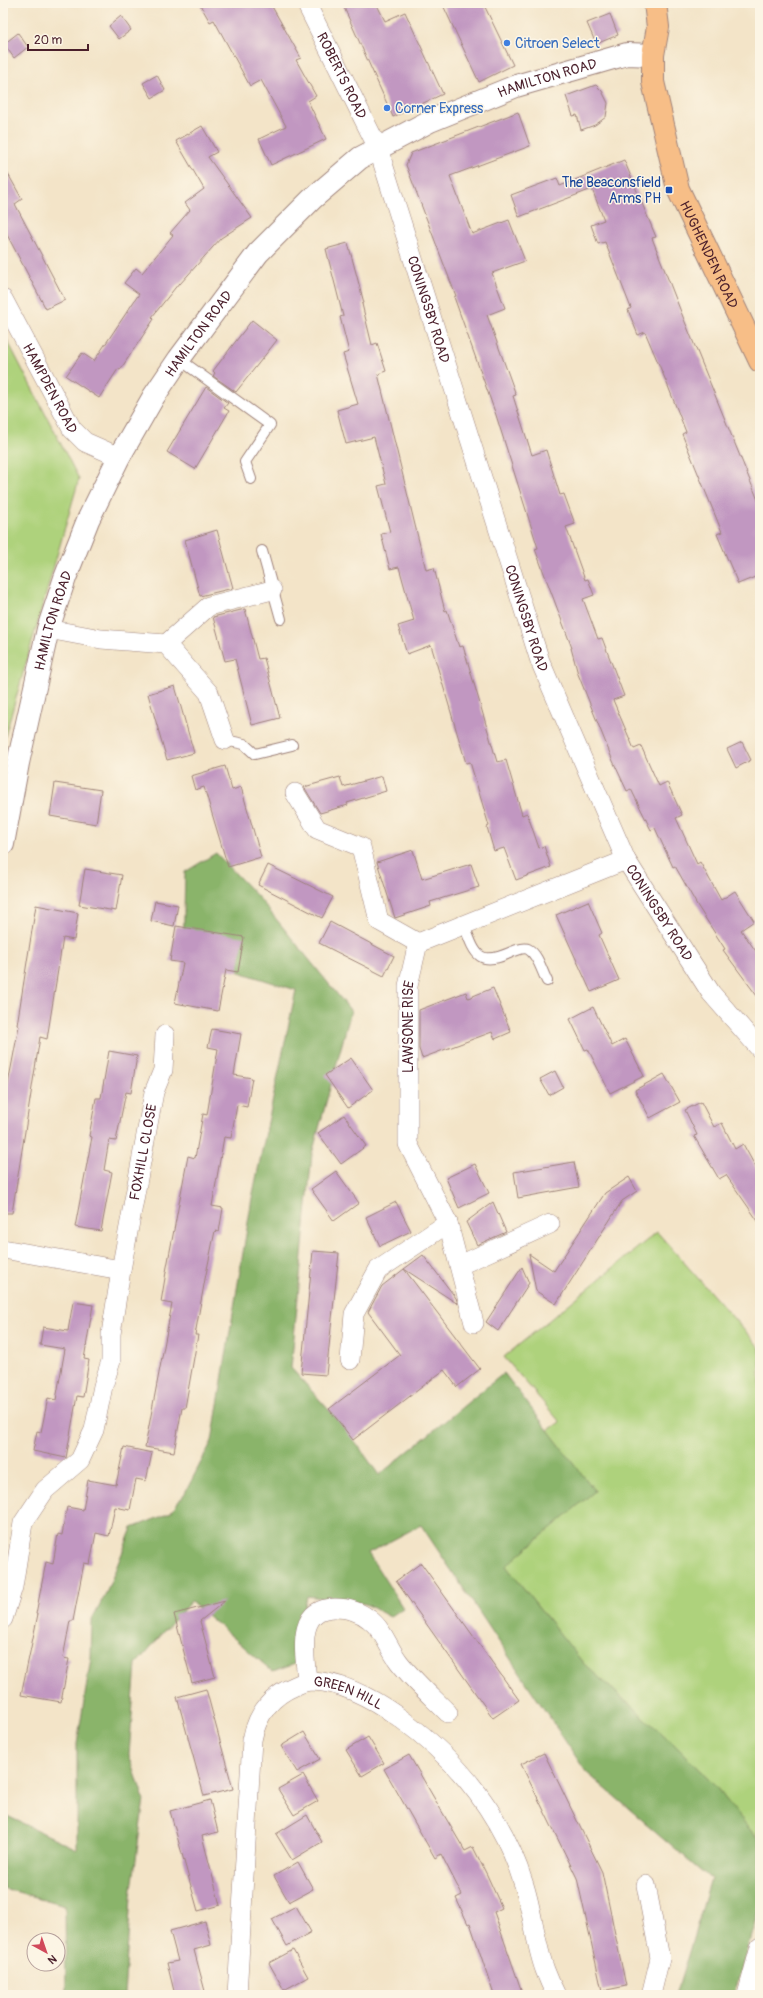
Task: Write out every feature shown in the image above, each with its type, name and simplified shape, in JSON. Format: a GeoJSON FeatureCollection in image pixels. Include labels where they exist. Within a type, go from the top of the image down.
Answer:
{"type":"FeatureCollection","features":[{"type":"Feature","properties":{"kind":"main road","name":"HUGHENDEN ROAD"},"geometry":{"type":"LineString","coordinates":[[655,3],[658,27],[653,55],[653,82],[678,189],[760,361]]}},
{"type":"Feature","properties":{"kind":"street","name":"ROBERTS ROAD"},"geometry":{"type":"LineString","coordinates":[[306,3],[378,148]]}},
{"type":"Feature","properties":{"kind":"street","name":"HAMILTON ROAD"},"geometry":{"type":"LineString","coordinates":[[3,844],[18,763],[48,628],[65,578],[88,520],[119,457],[178,359],[258,253],[330,184],[360,158],[430,121],[516,86],[627,54],[653,55]]}},
{"type":"Feature","properties":{"kind":"street","name":"CONINGSBY ROAD"},"geometry":{"type":"LineString","coordinates":[[378,148],[540,661],[626,860],[711,993],[760,1049]]}},
{"type":"Feature","properties":{"kind":"street","name":"HAMPDEN ROAD"},"geometry":{"type":"LineString","coordinates":[[3,299],[72,429],[85,442],[119,457]]}},
{"type":"Feature","properties":{"kind":"street"},"geometry":{"type":"LineString","coordinates":[[166,644],[209,606],[272,590]]}},
{"type":"Feature","properties":{"kind":"street"},"geometry":{"type":"LineString","coordinates":[[48,628],[101,639],[166,644],[209,693],[225,740]]}},
{"type":"Feature","properties":{"kind":"street"},"geometry":{"type":"LineString","coordinates":[[295,793],[317,829],[361,847],[379,921],[418,943],[626,860]]}},
{"type":"Feature","properties":{"kind":"street","name":"LAWSONE RISE"},"geometry":{"type":"LineString","coordinates":[[418,943],[408,986],[408,1144],[448,1223],[474,1323]]}},
{"type":"Feature","properties":{"kind":"street","name":"FOXHILL CLOSE"},"geometry":{"type":"LineString","coordinates":[[3,1620],[13,1588],[23,1523],[45,1490],[80,1460],[94,1430],[103,1386],[111,1361],[111,1334],[121,1270],[154,1092],[163,1070],[165,1035]]}},
{"type":"Feature","properties":{"kind":"street"},"geometry":{"type":"LineString","coordinates":[[350,1360],[354,1314],[378,1270],[448,1223]]}},
{"type":"Feature","properties":{"kind":"street"},"geometry":{"type":"LineString","coordinates":[[460,1265],[550,1224]]}},
{"type":"Feature","properties":{"kind":"street"},"geometry":{"type":"LineString","coordinates":[[3,1249],[121,1270]]}},
{"type":"Feature","properties":{"kind":"street"},"geometry":{"type":"LineString","coordinates":[[307,1681],[305,1650],[308,1622],[312,1615],[319,1611],[328,1608],[340,1608],[362,1614],[376,1626],[398,1661],[448,1713]]}},
{"type":"Feature","properties":{"kind":"street","name":"GREEN HILL"},"geometry":{"type":"LineString","coordinates":[[237,1995],[252,1740],[255,1725],[263,1710],[274,1699],[288,1689],[307,1681],[324,1681],[346,1688],[381,1705],[414,1728],[443,1753],[476,1790],[505,1836],[522,1878],[545,1970],[556,1995]]}},
{"type":"Feature","properties":{"kind":"street"},"geometry":{"type":"LineString","coordinates":[[646,1885],[660,1958],[651,1995]]}},
{"type":"Feature","properties":{"kind":"street"},"geometry":{"type":"LineString","coordinates":[[747,1995],[760,1947]]}},
{"type":"Feature","properties":{"kind":"lane"},"geometry":{"type":"LineString","coordinates":[[178,359],[270,425],[245,462],[252,480]]}},
{"type":"Feature","properties":{"kind":"lane"},"geometry":{"type":"LineString","coordinates":[[262,551],[281,619]]}},
{"type":"Feature","properties":{"kind":"lane"},"geometry":{"type":"LineString","coordinates":[[225,740],[244,744],[255,754],[292,745]]}},
{"type":"Feature","properties":{"kind":"lane"},"geometry":{"type":"LineString","coordinates":[[464,925],[476,952],[485,958],[496,959],[520,949],[528,949],[535,955],[546,981]]}},
{"type":"Feature","properties":{"kind":"green space"},"geometry":{"type":"Polygon","coordinates":[[[3,332],[79,479],[3,743],[3,416],[5,415],[3,407],[3,332]]]}},
{"type":"Feature","properties":{"kind":"green space"},"geometry":{"type":"Polygon","coordinates":[[[216,853],[259,898],[351,1011],[312,1154],[291,1368],[347,1430],[379,1475],[504,1373],[595,1491],[506,1566],[584,1664],[674,1744],[716,1787],[760,1842],[760,1904],[734,1995],[676,1995],[711,1879],[586,1772],[421,1525],[368,1553],[403,1608],[390,1617],[366,1604],[307,1596],[295,1664],[273,1672],[191,1601],[136,1664],[129,1755],[144,1799],[131,1897],[124,1995],[66,1995],[65,1905],[3,1888],[3,1814],[77,1849],[77,1744],[91,1658],[92,1619],[107,1591],[132,1528],[170,1513],[185,1493],[212,1441],[252,1198],[296,990],[183,954],[185,872],[216,853]]]}},
{"type":"Feature","properties":{"kind":"green space"},"geometry":{"type":"Polygon","coordinates":[[[657,1232],[760,1348],[760,1817],[756,1840],[424,1516],[560,1422],[504,1357],[657,1232]]]}},
{"type":"Feature","properties":{"kind":"building"},"geometry":{"type":"Polygon","coordinates":[[[199,3],[270,3],[301,58],[296,60],[316,96],[308,101],[326,139],[271,165],[259,139],[286,126],[261,80],[250,86],[214,20],[210,22],[199,3]]]}},
{"type":"Feature","properties":{"kind":"building"},"geometry":{"type":"Polygon","coordinates":[[[342,3],[376,3],[385,21],[405,12],[443,94],[393,117],[342,3]]]}},
{"type":"Feature","properties":{"kind":"building"},"geometry":{"type":"Polygon","coordinates":[[[442,3],[483,3],[513,65],[479,82],[442,3]]]}},
{"type":"Feature","properties":{"kind":"building"},"geometry":{"type":"Polygon","coordinates":[[[610,14],[618,35],[596,44],[587,23],[610,14]]]}},
{"type":"Feature","properties":{"kind":"building"},"geometry":{"type":"Polygon","coordinates":[[[121,16],[131,30],[119,39],[109,26],[121,16]]]}},
{"type":"Feature","properties":{"kind":"building"},"geometry":{"type":"Polygon","coordinates":[[[18,33],[28,47],[14,58],[4,44],[18,33]]]}},
{"type":"Feature","properties":{"kind":"building"},"geometry":{"type":"Polygon","coordinates":[[[157,75],[165,90],[152,98],[143,83],[157,75]]]}},
{"type":"Feature","properties":{"kind":"building"},"geometry":{"type":"Polygon","coordinates":[[[596,85],[602,91],[608,103],[606,117],[595,125],[581,130],[577,115],[573,116],[566,96],[596,85]]]}},
{"type":"Feature","properties":{"kind":"building"},"geometry":{"type":"Polygon","coordinates":[[[518,112],[530,146],[450,176],[472,234],[509,220],[525,261],[492,273],[505,308],[487,315],[516,395],[513,396],[532,455],[546,450],[560,495],[564,494],[575,524],[566,527],[585,580],[588,579],[594,595],[583,599],[598,639],[602,638],[624,696],[613,700],[634,749],[641,746],[659,786],[667,782],[682,815],[676,818],[697,864],[700,862],[721,900],[735,891],[754,921],[741,930],[760,957],[760,1000],[723,950],[725,949],[697,905],[675,866],[673,867],[655,828],[651,830],[631,789],[627,791],[613,761],[578,674],[572,648],[535,549],[538,548],[496,415],[454,297],[456,296],[406,165],[411,153],[518,112]]]}},
{"type":"Feature","properties":{"kind":"building"},"geometry":{"type":"Polygon","coordinates":[[[202,126],[217,152],[208,157],[252,218],[221,238],[180,284],[179,283],[152,317],[154,319],[120,370],[118,369],[99,398],[66,376],[82,353],[94,361],[139,294],[124,283],[136,268],[142,273],[173,235],[170,233],[190,210],[185,203],[204,189],[176,141],[202,126]]]}},
{"type":"Feature","properties":{"kind":"building"},"geometry":{"type":"Polygon","coordinates":[[[624,160],[656,237],[652,238],[683,317],[760,505],[760,575],[738,584],[717,534],[722,532],[682,434],[686,432],[666,381],[645,332],[638,335],[628,310],[631,308],[605,242],[598,244],[591,225],[604,220],[592,189],[519,217],[511,195],[557,178],[560,186],[624,160]]]}},
{"type":"Feature","properties":{"kind":"building"},"geometry":{"type":"Polygon","coordinates":[[[3,165],[22,199],[15,204],[65,300],[46,309],[3,227],[3,165]]]}},
{"type":"Feature","properties":{"kind":"building"},"geometry":{"type":"Polygon","coordinates":[[[348,243],[364,303],[362,304],[372,345],[377,343],[386,371],[378,374],[426,570],[434,568],[445,611],[447,610],[459,647],[463,646],[497,762],[506,760],[522,815],[527,813],[539,848],[544,846],[551,867],[516,880],[504,848],[494,851],[487,827],[489,826],[470,762],[466,763],[431,645],[407,654],[398,626],[414,621],[399,567],[390,569],[381,534],[390,532],[378,486],[386,484],[374,437],[346,444],[337,410],[358,404],[343,354],[349,352],[340,317],[343,316],[326,249],[348,243]]]}},
{"type":"Feature","properties":{"kind":"building"},"geometry":{"type":"Polygon","coordinates":[[[252,320],[277,340],[236,392],[213,376],[215,373],[213,371],[252,320]]]}},
{"type":"Feature","properties":{"kind":"building"},"geometry":{"type":"Polygon","coordinates":[[[206,387],[228,403],[224,408],[229,411],[195,469],[167,452],[206,387]]]}},
{"type":"Feature","properties":{"kind":"building"},"geometry":{"type":"Polygon","coordinates":[[[217,530],[233,588],[200,596],[185,540],[217,530]]]}},
{"type":"Feature","properties":{"kind":"building"},"geometry":{"type":"Polygon","coordinates":[[[245,609],[258,659],[264,658],[280,718],[252,725],[235,659],[225,661],[213,617],[245,609]]]}},
{"type":"Feature","properties":{"kind":"building"},"geometry":{"type":"Polygon","coordinates":[[[175,686],[194,753],[167,760],[148,694],[175,686]]]}},
{"type":"Feature","properties":{"kind":"building"},"geometry":{"type":"Polygon","coordinates":[[[742,742],[751,760],[736,768],[727,749],[742,742]]]}},
{"type":"Feature","properties":{"kind":"building"},"geometry":{"type":"Polygon","coordinates":[[[225,766],[232,790],[241,787],[261,857],[228,867],[204,787],[195,790],[191,776],[225,766]]]}},
{"type":"Feature","properties":{"kind":"building"},"geometry":{"type":"Polygon","coordinates":[[[382,776],[386,791],[347,803],[348,805],[320,813],[304,787],[340,777],[343,787],[382,776]]]}},
{"type":"Feature","properties":{"kind":"building"},"geometry":{"type":"Polygon","coordinates":[[[55,783],[101,790],[96,824],[50,816],[55,783]]]}},
{"type":"Feature","properties":{"kind":"building"},"geometry":{"type":"Polygon","coordinates":[[[413,850],[422,879],[471,864],[479,887],[430,902],[431,906],[395,918],[377,862],[413,850]]]}},
{"type":"Feature","properties":{"kind":"building"},"geometry":{"type":"Polygon","coordinates":[[[268,865],[333,897],[322,918],[258,885],[268,865]]]}},
{"type":"Feature","properties":{"kind":"building"},"geometry":{"type":"Polygon","coordinates":[[[85,869],[122,875],[116,911],[79,905],[85,869]]]}},
{"type":"Feature","properties":{"kind":"building"},"geometry":{"type":"Polygon","coordinates":[[[155,901],[178,905],[174,926],[151,921],[155,901]]]}},
{"type":"Feature","properties":{"kind":"building"},"geometry":{"type":"Polygon","coordinates":[[[588,901],[602,933],[599,935],[619,980],[591,992],[556,915],[588,901]]]}},
{"type":"Feature","properties":{"kind":"building"},"geometry":{"type":"Polygon","coordinates":[[[36,905],[78,913],[74,940],[63,938],[47,1039],[40,1037],[12,1213],[3,1213],[3,1110],[19,1026],[17,1025],[36,905]]]}},
{"type":"Feature","properties":{"kind":"building"},"geometry":{"type":"Polygon","coordinates":[[[330,922],[394,956],[384,976],[319,943],[330,922]]]}},
{"type":"Feature","properties":{"kind":"building"},"geometry":{"type":"Polygon","coordinates":[[[176,926],[244,937],[238,972],[226,970],[218,1011],[175,1003],[183,963],[170,961],[176,926]]]}},
{"type":"Feature","properties":{"kind":"building"},"geometry":{"type":"Polygon","coordinates":[[[493,988],[511,1032],[495,1039],[492,1032],[422,1058],[419,1049],[419,1010],[466,992],[468,998],[493,988]]]}},
{"type":"Feature","properties":{"kind":"building"},"geometry":{"type":"Polygon","coordinates":[[[593,1007],[612,1046],[625,1039],[644,1076],[610,1093],[588,1049],[585,1050],[570,1019],[593,1007]]]}},
{"type":"Feature","properties":{"kind":"building"},"geometry":{"type":"Polygon","coordinates":[[[212,1029],[241,1034],[234,1075],[252,1078],[247,1107],[237,1105],[231,1138],[224,1137],[212,1206],[223,1208],[219,1232],[215,1231],[205,1279],[195,1335],[198,1335],[185,1408],[182,1408],[174,1452],[145,1447],[172,1304],[161,1302],[166,1272],[188,1156],[195,1158],[203,1114],[207,1115],[218,1049],[208,1047],[212,1029]]]}},
{"type":"Feature","properties":{"kind":"building"},"geometry":{"type":"Polygon","coordinates":[[[109,1051],[137,1056],[131,1093],[126,1092],[116,1141],[109,1140],[104,1170],[112,1172],[101,1231],[75,1227],[92,1137],[89,1136],[96,1098],[101,1098],[109,1051]]]}},
{"type":"Feature","properties":{"kind":"building"},"geometry":{"type":"Polygon","coordinates":[[[351,1058],[373,1090],[348,1108],[325,1075],[351,1058]]]}},
{"type":"Feature","properties":{"kind":"building"},"geometry":{"type":"Polygon","coordinates":[[[555,1071],[563,1087],[549,1095],[540,1079],[555,1071]]]}},
{"type":"Feature","properties":{"kind":"building"},"geometry":{"type":"Polygon","coordinates":[[[664,1074],[680,1102],[650,1118],[635,1090],[664,1074]]]}},
{"type":"Feature","properties":{"kind":"building"},"geometry":{"type":"Polygon","coordinates":[[[701,1102],[714,1127],[722,1123],[735,1149],[743,1144],[760,1175],[760,1224],[726,1175],[719,1179],[694,1136],[697,1135],[685,1110],[701,1102]]]}},
{"type":"Feature","properties":{"kind":"building"},"geometry":{"type":"Polygon","coordinates":[[[344,1115],[366,1146],[341,1164],[318,1133],[344,1115]]]}},
{"type":"Feature","properties":{"kind":"building"},"geometry":{"type":"Polygon","coordinates":[[[574,1162],[579,1187],[518,1198],[514,1172],[574,1162]]]}},
{"type":"Feature","properties":{"kind":"building"},"geometry":{"type":"Polygon","coordinates":[[[475,1164],[489,1193],[459,1208],[446,1178],[475,1164]]]}},
{"type":"Feature","properties":{"kind":"building"},"geometry":{"type":"Polygon","coordinates":[[[336,1171],[359,1203],[334,1221],[311,1189],[336,1171]]]}},
{"type":"Feature","properties":{"kind":"building"},"geometry":{"type":"Polygon","coordinates":[[[629,1177],[637,1191],[622,1201],[556,1304],[536,1291],[529,1254],[554,1271],[605,1193],[629,1177]]]}},
{"type":"Feature","properties":{"kind":"building"},"geometry":{"type":"Polygon","coordinates":[[[396,1202],[411,1231],[380,1246],[366,1217],[396,1202]]]}},
{"type":"Feature","properties":{"kind":"building"},"geometry":{"type":"Polygon","coordinates":[[[493,1202],[506,1232],[477,1245],[466,1222],[493,1202]]]}},
{"type":"Feature","properties":{"kind":"building"},"geometry":{"type":"Polygon","coordinates":[[[313,1251],[339,1253],[326,1375],[301,1373],[313,1251]]]}},
{"type":"Feature","properties":{"kind":"building"},"geometry":{"type":"Polygon","coordinates":[[[423,1255],[456,1298],[458,1304],[404,1269],[423,1255]]]}},
{"type":"Feature","properties":{"kind":"building"},"geometry":{"type":"Polygon","coordinates":[[[522,1267],[529,1283],[498,1331],[486,1322],[522,1267]]]}},
{"type":"Feature","properties":{"kind":"building"},"geometry":{"type":"Polygon","coordinates":[[[404,1269],[480,1369],[457,1387],[444,1370],[353,1440],[329,1409],[400,1355],[368,1312],[382,1286],[404,1269]]]}},
{"type":"Feature","properties":{"kind":"building"},"geometry":{"type":"Polygon","coordinates":[[[73,1302],[93,1305],[84,1359],[89,1360],[83,1397],[77,1396],[66,1458],[33,1451],[37,1431],[41,1432],[48,1398],[56,1400],[65,1349],[40,1345],[43,1327],[68,1331],[73,1302]]]}},
{"type":"Feature","properties":{"kind":"building"},"geometry":{"type":"Polygon","coordinates":[[[124,1447],[152,1453],[146,1481],[136,1479],[130,1510],[115,1507],[109,1536],[96,1533],[90,1564],[84,1563],[73,1621],[70,1621],[63,1658],[69,1659],[61,1702],[21,1695],[38,1614],[36,1614],[46,1562],[53,1564],[58,1534],[62,1535],[67,1507],[83,1510],[88,1480],[116,1485],[124,1447]]]}},
{"type":"Feature","properties":{"kind":"building"},"geometry":{"type":"Polygon","coordinates":[[[421,1563],[519,1700],[493,1718],[396,1581],[421,1563]]]}},
{"type":"Feature","properties":{"kind":"building"},"geometry":{"type":"Polygon","coordinates":[[[225,1601],[200,1621],[215,1677],[192,1683],[174,1614],[225,1601]]]}},
{"type":"Feature","properties":{"kind":"building"},"geometry":{"type":"Polygon","coordinates":[[[206,1689],[233,1789],[204,1796],[177,1697],[206,1689]]]}},
{"type":"Feature","properties":{"kind":"building"},"geometry":{"type":"Polygon","coordinates":[[[304,1732],[320,1759],[297,1772],[281,1746],[304,1732]]]}},
{"type":"Feature","properties":{"kind":"building"},"geometry":{"type":"Polygon","coordinates":[[[368,1737],[384,1763],[362,1776],[346,1750],[368,1737]]]}},
{"type":"Feature","properties":{"kind":"building"},"geometry":{"type":"Polygon","coordinates":[[[544,1753],[602,1872],[626,1986],[602,1991],[577,1878],[521,1764],[544,1753]]]}},
{"type":"Feature","properties":{"kind":"building"},"geometry":{"type":"Polygon","coordinates":[[[409,1755],[465,1851],[473,1847],[487,1875],[502,1908],[494,1912],[523,1995],[494,1995],[470,1923],[468,1924],[456,1898],[462,1895],[441,1854],[435,1858],[384,1769],[409,1755]]]}},
{"type":"Feature","properties":{"kind":"building"},"geometry":{"type":"Polygon","coordinates":[[[303,1775],[318,1801],[294,1815],[278,1789],[303,1775]]]}},
{"type":"Feature","properties":{"kind":"building"},"geometry":{"type":"Polygon","coordinates":[[[210,1800],[218,1832],[202,1836],[220,1905],[198,1911],[170,1811],[210,1800]]]}},
{"type":"Feature","properties":{"kind":"building"},"geometry":{"type":"Polygon","coordinates":[[[307,1815],[322,1842],[292,1860],[276,1834],[307,1815]]]}},
{"type":"Feature","properties":{"kind":"building"},"geometry":{"type":"Polygon","coordinates":[[[298,1862],[313,1889],[289,1902],[274,1876],[298,1862]]]}},
{"type":"Feature","properties":{"kind":"building"},"geometry":{"type":"Polygon","coordinates":[[[296,1906],[311,1932],[287,1946],[272,1919],[296,1906]]]}},
{"type":"Feature","properties":{"kind":"building"},"geometry":{"type":"Polygon","coordinates":[[[205,1921],[211,1945],[194,1950],[206,1995],[175,1995],[167,1963],[178,1961],[170,1931],[205,1921]]]}},
{"type":"Feature","properties":{"kind":"building"},"geometry":{"type":"Polygon","coordinates":[[[293,1950],[308,1977],[284,1990],[269,1963],[293,1950]]]}},
{"type":"Feature","properties":{"kind":"place","name":"Citroen Select"},"geometry":{"type":"Point","coordinates":[507,43]}},
{"type":"Feature","properties":{"kind":"place","name":"Corner Express"},"geometry":{"type":"Point","coordinates":[387,108]}},
{"type":"Feature","properties":{"kind":"place","name":"The Beaconsfield Arms PH"},"geometry":{"type":"Point","coordinates":[669,190]}}]}
